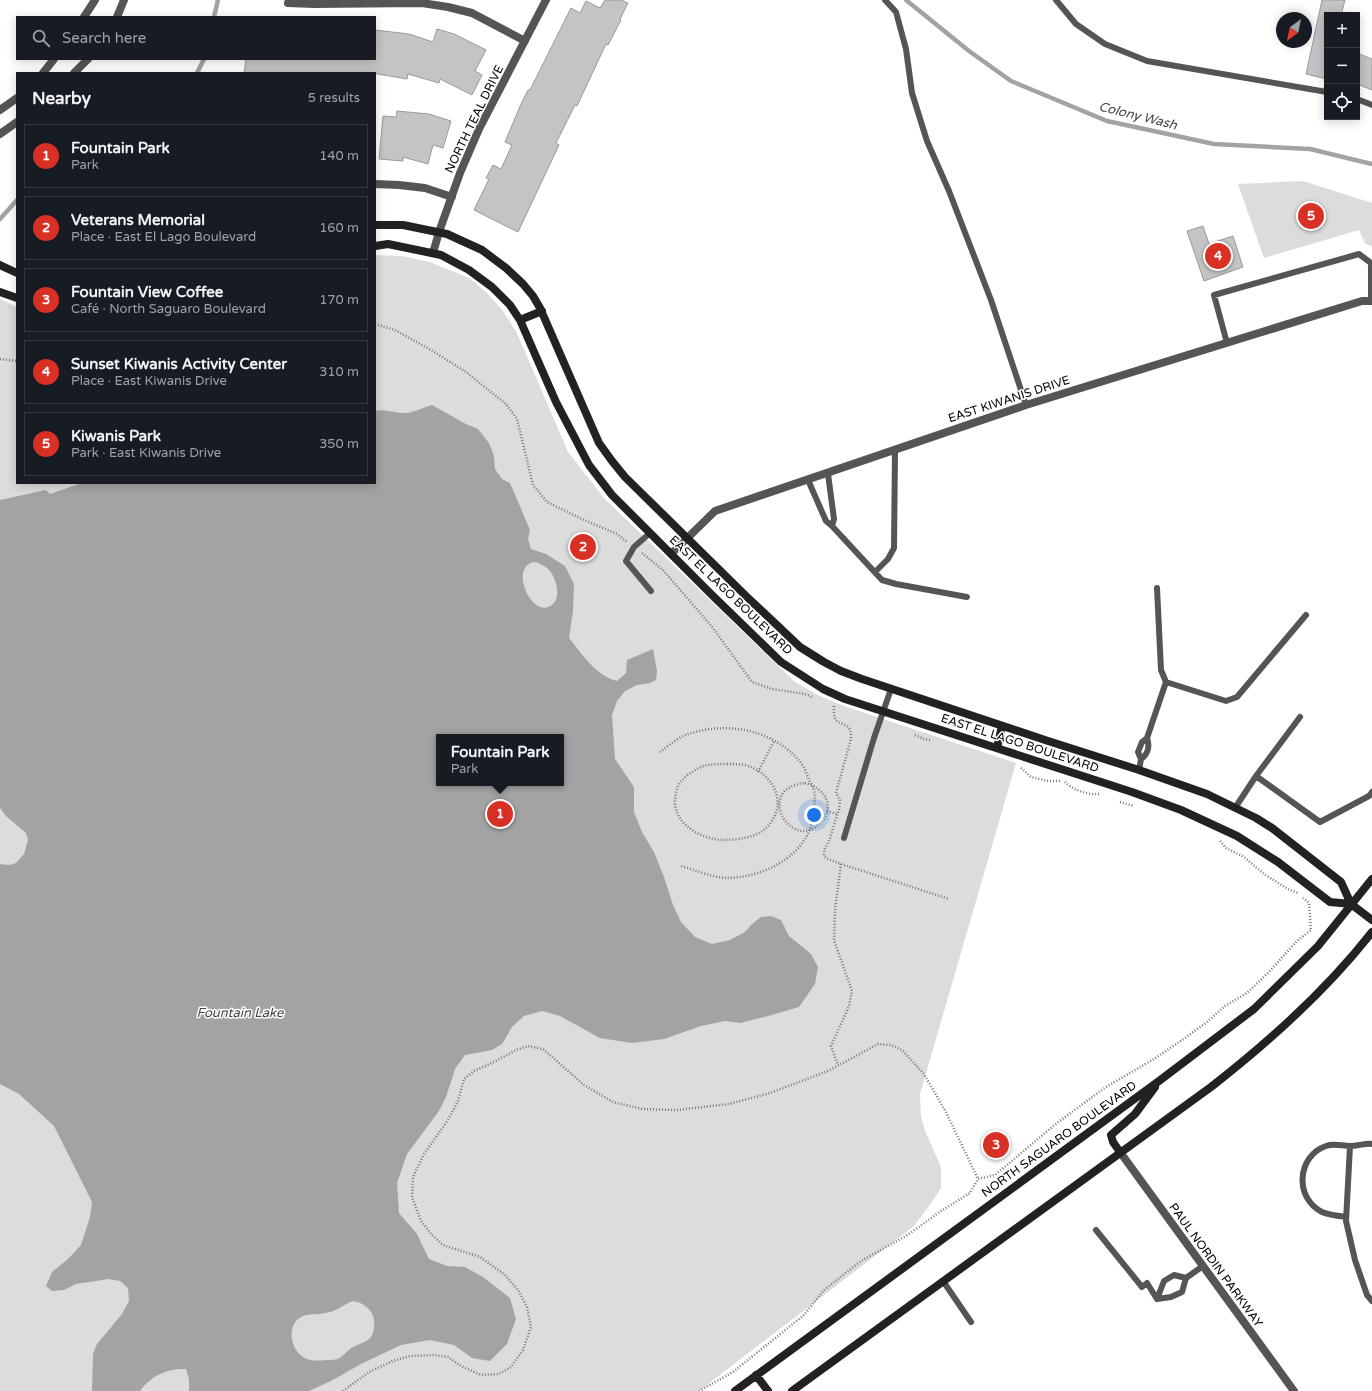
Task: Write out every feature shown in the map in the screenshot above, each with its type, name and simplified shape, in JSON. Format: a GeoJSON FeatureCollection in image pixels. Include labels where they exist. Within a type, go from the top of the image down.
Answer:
{"type":"FeatureCollection","features":[{"type":"Feature","properties":{"kind":"street"},"geometry":{"type":"LineString","coordinates":[[85,16],[95,0]]}},
{"type":"Feature","properties":{"kind":"street"},"geometry":{"type":"LineString","coordinates":[[117,16],[124,0]]}},
{"type":"Feature","properties":{"kind":"street","name":"NORTH TEAL DRIVE"},"geometry":{"type":"LineString","coordinates":[[432,253],[460,173],[479,129],[546,0]]}},
{"type":"Feature","properties":{"kind":"street"},"geometry":{"type":"LineString","coordinates":[[288,3],[422,3],[448,7],[472,13],[525,41]]}},
{"type":"Feature","properties":{"kind":"street"},"geometry":{"type":"LineString","coordinates":[[44,72],[53,60]]}},
{"type":"Feature","properties":{"kind":"street"},"geometry":{"type":"LineString","coordinates":[[75,72],[87,60]]}},
{"type":"Feature","properties":{"kind":"street"},"geometry":{"type":"LineString","coordinates":[[0,110],[16,99]]}},
{"type":"Feature","properties":{"kind":"street"},"geometry":{"type":"LineString","coordinates":[[0,134],[16,123]]}},
{"type":"Feature","properties":{"kind":"street"},"geometry":{"type":"LineString","coordinates":[[376,184],[425,188],[452,197]]}},
{"type":"Feature","properties":{"kind":"street","name":"EAST EL LAGO BOULEVARD"},"geometry":{"type":"LineString","coordinates":[[376,225],[403,225],[447,234],[482,250],[506,268],[523,284],[533,296],[542,312],[599,443],[612,461],[687,538],[800,647],[840,671],[1207,794],[1256,818],[1272,828],[1341,882],[1351,904],[1330,902],[1278,862],[1237,836],[1181,810],[1132,792],[837,696],[823,689],[781,662],[612,495],[589,465],[556,402],[520,320],[510,305],[487,283],[469,270],[441,255],[388,244],[376,246]]}},
{"type":"Feature","properties":{"kind":"street"},"geometry":{"type":"LineString","coordinates":[[0,265],[16,273]]}},
{"type":"Feature","properties":{"kind":"street"},"geometry":{"type":"LineString","coordinates":[[0,292],[16,298]]}},
{"type":"Feature","properties":{"kind":"street","name":"EAST KIWANIS DRIVE"},"geometry":{"type":"LineString","coordinates":[[671,554],[715,511],[828,474],[1026,405],[1362,301],[1371,301]]}},
{"type":"Feature","properties":{"kind":"street"},"geometry":{"type":"LineString","coordinates":[[520,320],[542,312]]}},
{"type":"Feature","properties":{"kind":"street"},"geometry":{"type":"LineString","coordinates":[[997,748],[1002,726]]}},
{"type":"Feature","properties":{"kind":"street","name":"NORTH SAGUARO BOULEVARD"},"geometry":{"type":"LineString","coordinates":[[734,1391],[1159,1081],[1254,1009],[1318,946],[1372,879]]}},
{"type":"Feature","properties":{"kind":"street"},"geometry":{"type":"LineString","coordinates":[[1351,904],[1372,920]]}},
{"type":"Feature","properties":{"kind":"street"},"geometry":{"type":"LineString","coordinates":[[792,1391],[1211,1087],[1263,1045],[1352,957],[1372,932]]}},
{"type":"Feature","properties":{"kind":"street"},"geometry":{"type":"LineString","coordinates":[[1120,1152],[1113,1142],[1111,1135],[1135,1114],[1159,1081]]}},
{"type":"Feature","properties":{"kind":"street","name":"PAUL NORDIN PARKWAY"},"geometry":{"type":"LineString","coordinates":[[1120,1152],[1294,1391]]}},
{"type":"Feature","properties":{"kind":"street"},"geometry":{"type":"LineString","coordinates":[[756,1375],[768,1391]]}},
{"type":"Feature","properties":{"kind":"lane"},"geometry":{"type":"LineString","coordinates":[[885,0],[896,12],[906,48],[912,93],[927,141],[949,191],[991,300],[1026,405]]}},
{"type":"Feature","properties":{"kind":"lane"},"geometry":{"type":"LineString","coordinates":[[1056,0],[1076,24],[1105,44],[1147,61],[1324,91]]}},
{"type":"Feature","properties":{"kind":"lane"},"geometry":{"type":"LineString","coordinates":[[1360,100],[1372,105]]}},
{"type":"Feature","properties":{"kind":"lane"},"geometry":{"type":"LineString","coordinates":[[1227,343],[1214,295],[1359,254],[1371,263],[1371,301]]}},
{"type":"Feature","properties":{"kind":"lane"},"geometry":{"type":"LineString","coordinates":[[875,572],[888,559],[894,548],[895,451]]}},
{"type":"Feature","properties":{"kind":"lane"},"geometry":{"type":"LineString","coordinates":[[828,474],[834,519],[832,526]]}},
{"type":"Feature","properties":{"kind":"lane"},"geometry":{"type":"LineString","coordinates":[[808,480],[826,521],[882,580],[967,597]]}},
{"type":"Feature","properties":{"kind":"lane"},"geometry":{"type":"LineString","coordinates":[[650,533],[634,547],[626,561],[651,591]]}},
{"type":"Feature","properties":{"kind":"lane"},"geometry":{"type":"LineString","coordinates":[[1139,770],[1141,759],[1146,754],[1149,744],[1147,738],[1166,682],[1161,670],[1158,588]]}},
{"type":"Feature","properties":{"kind":"lane"},"geometry":{"type":"LineString","coordinates":[[1166,682],[1226,701],[1237,697],[1306,615]]}},
{"type":"Feature","properties":{"kind":"lane"},"geometry":{"type":"LineString","coordinates":[[844,838],[874,738],[891,689]]}},
{"type":"Feature","properties":{"kind":"lane"},"geometry":{"type":"LineString","coordinates":[[1235,808],[1256,776],[1300,717]]}},
{"type":"Feature","properties":{"kind":"lane"},"geometry":{"type":"LineString","coordinates":[[1256,776],[1320,822],[1370,796],[1372,792]]}},
{"type":"Feature","properties":{"kind":"lane"},"geometry":{"type":"LineString","coordinates":[[1346,1217],[1322,1212],[1313,1206],[1305,1196],[1302,1184],[1302,1172],[1307,1161],[1315,1152],[1326,1146],[1372,1144]]}},
{"type":"Feature","properties":{"kind":"lane"},"geometry":{"type":"LineString","coordinates":[[1350,1146],[1346,1217],[1355,1260],[1367,1295],[1372,1301]]}},
{"type":"Feature","properties":{"kind":"lane"},"geometry":{"type":"LineString","coordinates":[[1096,1230],[1142,1287],[1147,1283],[1157,1299]]}},
{"type":"Feature","properties":{"kind":"lane"},"geometry":{"type":"LineString","coordinates":[[1157,1299],[1171,1298],[1182,1292],[1186,1278],[1203,1266]]}},
{"type":"Feature","properties":{"kind":"lane"},"geometry":{"type":"LineString","coordinates":[[1157,1299],[1164,1280],[1174,1275],[1186,1278]]}},
{"type":"Feature","properties":{"kind":"lane"},"geometry":{"type":"LineString","coordinates":[[943,1281],[971,1322]]}},
{"type":"Feature","properties":{"kind":"path"},"geometry":{"type":"LineString","coordinates":[[376,324],[394,330],[431,350],[466,372],[506,404],[517,418],[532,485],[547,502],[617,534],[663,570],[713,628],[752,682],[772,689],[806,694],[813,697]]}},
{"type":"Feature","properties":{"kind":"path"},"geometry":{"type":"LineString","coordinates":[[0,359],[16,361]]}},
{"type":"Feature","properties":{"kind":"path"},"geometry":{"type":"LineString","coordinates":[[837,696],[833,714],[841,724],[847,726],[851,730],[851,739],[836,793],[840,800],[837,814],[830,838],[824,850],[824,856],[841,864],[950,899]]}},
{"type":"Feature","properties":{"kind":"path"},"geometry":{"type":"LineString","coordinates":[[827,703],[834,706]]}},
{"type":"Feature","properties":{"kind":"path"},"geometry":{"type":"LineString","coordinates":[[660,752],[681,737],[705,729],[731,728],[757,733],[783,745],[802,764],[815,791],[814,820],[800,846],[779,864],[754,874],[727,878],[681,866]]}},
{"type":"Feature","properties":{"kind":"path"},"geometry":{"type":"LineString","coordinates":[[911,734],[924,739],[935,740]]}},
{"type":"Feature","properties":{"kind":"path"},"geometry":{"type":"LineString","coordinates":[[758,772],[774,741]]}},
{"type":"Feature","properties":{"kind":"path"},"geometry":{"type":"LineString","coordinates":[[758,772],[745,765],[727,764],[708,765],[696,770],[685,777],[677,787],[674,800],[676,812],[683,822],[704,836],[730,839],[755,835],[766,829],[773,820],[779,804],[784,792],[789,787],[805,783],[811,784],[820,789],[825,795],[827,811],[824,819],[819,825],[808,830],[796,830],[790,826],[784,821],[781,814],[779,804],[774,786],[765,776],[758,772]]}},
{"type":"Feature","properties":{"kind":"path"},"geometry":{"type":"LineString","coordinates":[[1014,766],[1021,768],[1031,777],[1047,781],[1064,781],[1072,788],[1094,794],[1102,793]]}},
{"type":"Feature","properties":{"kind":"path"},"geometry":{"type":"LineString","coordinates":[[1115,800],[1136,807]]}},
{"type":"Feature","properties":{"kind":"path"},"geometry":{"type":"LineString","coordinates":[[827,811],[837,814]]}},
{"type":"Feature","properties":{"kind":"path"},"geometry":{"type":"LineString","coordinates":[[699,1391],[733,1372],[804,1315],[824,1290],[861,1261],[906,1236],[970,1193],[978,1179],[995,1175],[1063,1118],[1106,1087],[1154,1059],[1185,1038],[1207,1022],[1224,1006],[1247,993],[1267,974],[1297,941],[1311,930],[1309,903],[1298,893],[1288,889],[1264,874],[1244,857],[1226,848],[1216,836]]}},
{"type":"Feature","properties":{"kind":"path"},"geometry":{"type":"LineString","coordinates":[[838,1065],[831,1046],[849,1006],[852,991],[834,940],[835,910],[841,864]]}},
{"type":"Feature","properties":{"kind":"path"},"geometry":{"type":"LineString","coordinates":[[343,1391],[369,1372],[393,1361],[410,1356],[434,1355],[448,1357],[461,1366],[481,1375],[499,1374],[512,1367],[524,1350],[531,1327],[527,1307],[518,1290],[506,1275],[480,1257],[443,1245],[432,1235],[421,1221],[412,1197],[413,1177],[424,1154],[448,1120],[458,1101],[464,1079],[474,1071],[496,1062],[516,1050],[528,1046],[543,1049],[584,1085],[613,1102],[642,1108],[677,1110],[729,1104],[770,1093],[828,1071],[878,1044],[891,1045],[902,1050],[924,1074],[946,1112],[978,1179]]}},
{"type":"Feature","properties":{"kind":"shaded area"},"geometry":{"type":"Polygon","coordinates":[[[1303,181],[1372,203],[1372,247],[1365,243],[1359,230],[1264,258],[1238,184],[1303,181]]]}},
{"type":"Feature","properties":{"kind":"shaded area"},"geometry":{"type":"Polygon","coordinates":[[[376,255],[402,256],[430,262],[469,278],[486,292],[503,311],[517,333],[568,452],[604,498],[795,682],[820,696],[847,707],[1016,763],[920,1094],[921,1116],[925,1131],[941,1167],[941,1188],[914,1226],[699,1391],[0,1391],[0,299],[16,307],[16,484],[376,484],[376,255]]]}},
{"type":"Feature","properties":{"kind":"water","name":"Fountain Lake"},"geometry":{"type":"Polygon","coordinates":[[[432,405],[478,429],[489,443],[494,456],[495,469],[502,479],[510,483],[530,530],[528,539],[531,549],[546,554],[565,566],[574,584],[573,611],[569,638],[590,664],[602,674],[617,681],[626,673],[627,660],[653,649],[657,671],[656,680],[650,683],[637,685],[625,691],[617,701],[612,715],[615,759],[634,787],[634,812],[642,832],[654,852],[673,905],[681,922],[695,937],[712,944],[730,940],[745,932],[761,917],[771,916],[781,920],[789,936],[811,954],[818,967],[815,984],[799,1007],[740,1023],[725,1021],[701,1026],[664,1039],[632,1043],[600,1038],[560,1016],[542,1011],[524,1016],[512,1027],[502,1044],[492,1050],[465,1055],[455,1069],[446,1097],[439,1111],[407,1154],[397,1183],[399,1213],[417,1234],[429,1259],[447,1266],[465,1267],[483,1277],[510,1298],[516,1319],[507,1344],[490,1361],[472,1358],[454,1345],[430,1340],[401,1345],[309,1391],[189,1391],[189,1379],[186,1369],[179,1369],[154,1377],[140,1391],[92,1391],[93,1354],[97,1344],[122,1314],[129,1301],[128,1288],[120,1281],[109,1279],[76,1284],[64,1290],[52,1291],[46,1286],[52,1272],[68,1259],[81,1245],[90,1217],[92,1202],[54,1126],[19,1094],[0,1084],[0,864],[9,865],[16,863],[24,854],[28,840],[26,833],[6,816],[0,808],[0,500],[46,490],[50,494],[79,484],[376,484],[376,411],[383,410],[399,413],[413,412],[432,405]],[[533,562],[526,567],[523,574],[523,583],[526,592],[532,600],[538,606],[546,608],[553,604],[556,600],[557,591],[555,580],[547,568],[533,562]],[[353,1301],[333,1311],[304,1316],[296,1321],[293,1327],[292,1339],[301,1356],[313,1360],[334,1360],[341,1357],[354,1346],[365,1342],[370,1338],[373,1334],[374,1328],[372,1313],[366,1306],[353,1301]]]}},
{"type":"Feature","properties":{"kind":"building"},"geometry":{"type":"Polygon","coordinates":[[[605,0],[621,0],[628,3],[608,45],[606,44],[577,106],[575,105],[556,143],[559,145],[518,232],[474,210],[489,179],[486,178],[493,165],[501,169],[512,145],[505,142],[521,104],[528,90],[530,90],[571,8],[580,13],[586,1],[600,8],[605,0]]]}},
{"type":"Feature","properties":{"kind":"building"},"geometry":{"type":"Polygon","coordinates":[[[1322,0],[1345,0],[1342,12],[1324,12],[1324,78],[1306,74],[1322,0]]]}},
{"type":"Feature","properties":{"kind":"building"},"geometry":{"type":"Polygon","coordinates":[[[437,29],[454,34],[486,50],[475,71],[482,75],[472,95],[440,79],[439,83],[408,74],[407,79],[376,74],[376,72],[244,72],[246,60],[376,60],[376,30],[409,34],[433,42],[437,29]]]}},
{"type":"Feature","properties":{"kind":"building"},"geometry":{"type":"Polygon","coordinates":[[[1360,54],[1372,59],[1372,90],[1360,85],[1360,54]]]}},
{"type":"Feature","properties":{"kind":"building"},"geometry":{"type":"Polygon","coordinates":[[[397,111],[429,114],[451,121],[443,148],[433,145],[428,164],[403,157],[403,161],[379,159],[383,116],[396,117],[397,111]]]}},
{"type":"Feature","properties":{"kind":"building"},"geometry":{"type":"Polygon","coordinates":[[[1203,226],[1209,244],[1233,236],[1243,267],[1204,281],[1187,231],[1203,226]]]}},
{"type":"Feature","properties":{"kind":"waterway"},"geometry":{"type":"LineString","coordinates":[[214,16],[218,0]]}},
{"type":"Feature","properties":{"kind":"waterway","name":"Colony Wash"},"geometry":{"type":"LineString","coordinates":[[906,0],[969,51],[1011,81],[1107,121],[1214,144],[1310,149],[1372,164]]}},
{"type":"Feature","properties":{"kind":"waterway"},"geometry":{"type":"LineString","coordinates":[[198,72],[204,60]]}},
{"type":"Feature","properties":{"kind":"waterway"},"geometry":{"type":"LineString","coordinates":[[0,219],[16,201]]}},
{"type":"Feature","properties":{"kind":"place","name":"Kiwanis Park"},"geometry":{"type":"Point","coordinates":[1311,216]}},
{"type":"Feature","properties":{"kind":"place","name":"Sunset Kiwanis Activity Center"},"geometry":{"type":"Point","coordinates":[1218,256]}},
{"type":"Feature","properties":{"kind":"place","name":"Veterans Memorial"},"geometry":{"type":"Point","coordinates":[583,547]}},
{"type":"Feature","properties":{"kind":"place","name":"Fountain Park"},"geometry":{"type":"Point","coordinates":[500,814]}},
{"type":"Feature","properties":{"kind":"place","name":"Fountain View Coffee"},"geometry":{"type":"Point","coordinates":[996,1145]}}]}
